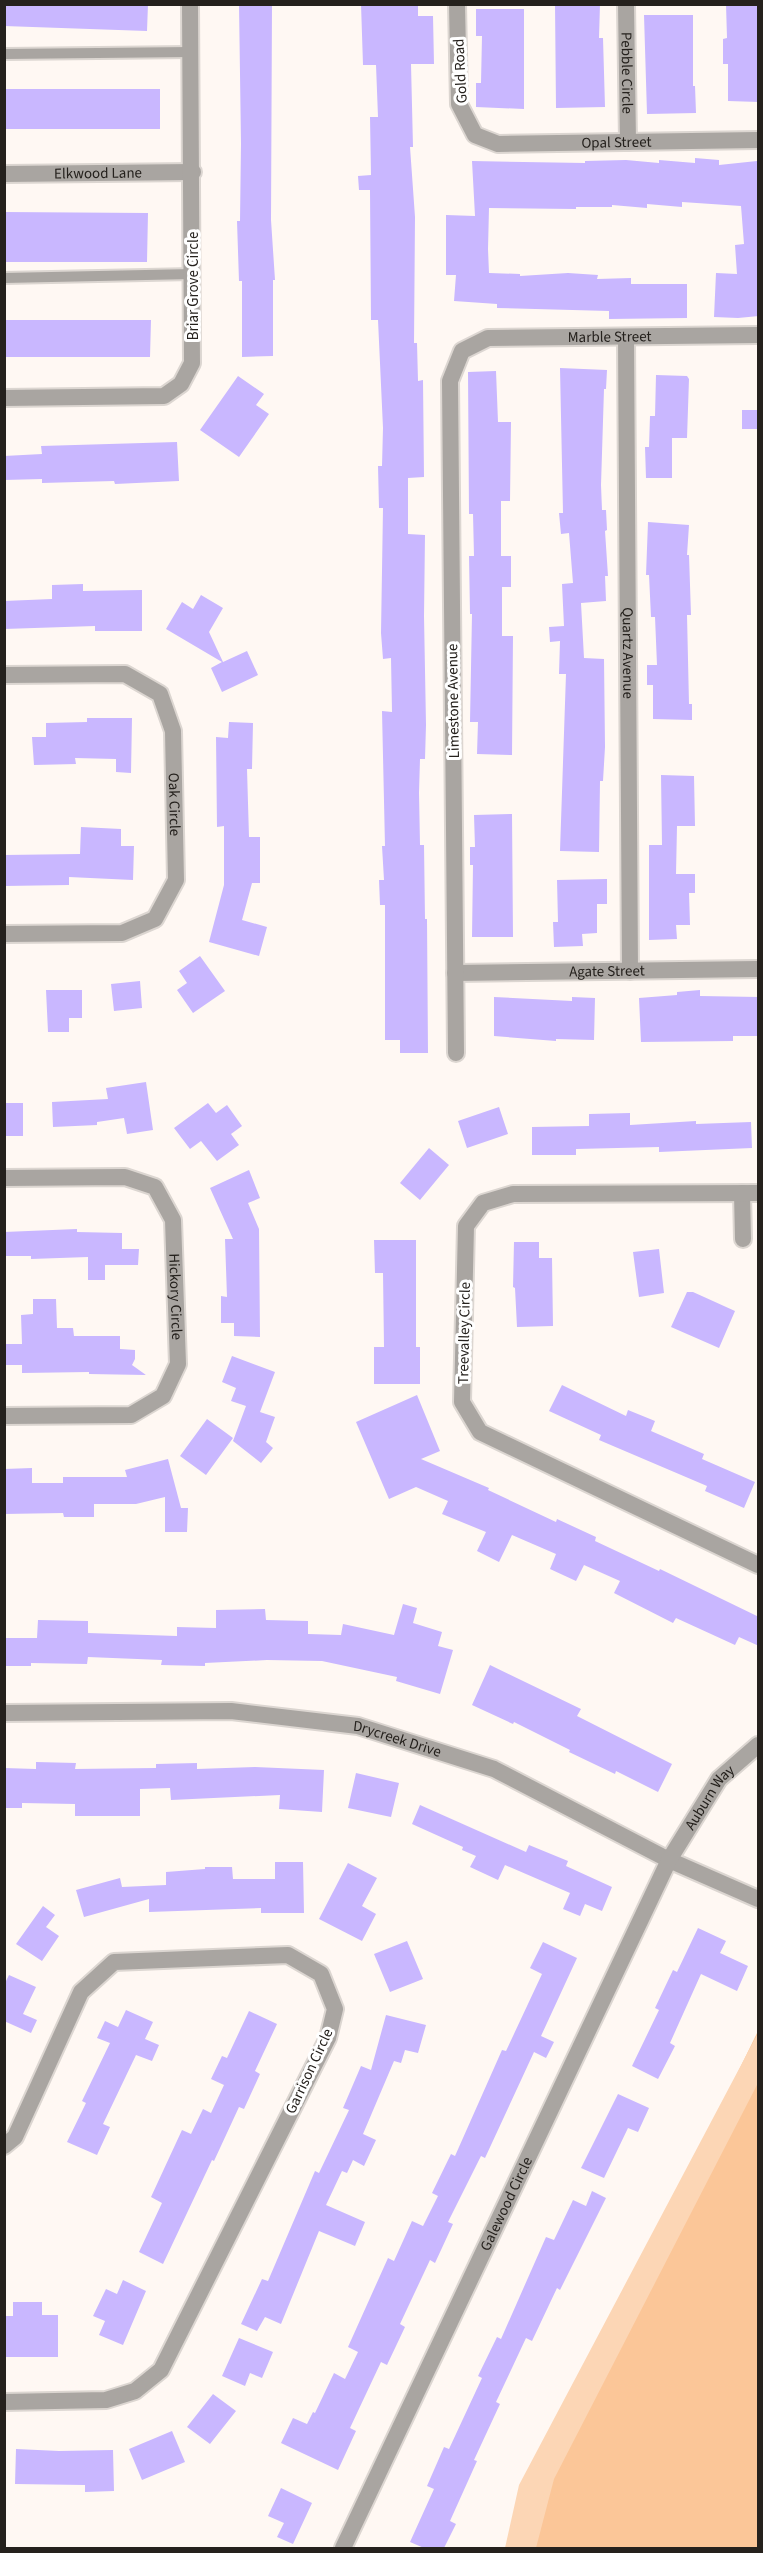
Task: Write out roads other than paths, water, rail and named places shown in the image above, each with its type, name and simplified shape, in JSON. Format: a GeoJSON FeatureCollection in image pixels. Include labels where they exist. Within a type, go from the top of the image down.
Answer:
{"type":"FeatureCollection","features":[{"type":"Feature","properties":{"kind":"street","name":"Briar Grove Circle"},"geometry":{"type":"LineString","coordinates":[[4,398],[164,396],[181,384],[192,363],[193,172],[190,4]]}},
{"type":"Feature","properties":{"kind":"street","name":"Gold Road"},"geometry":{"type":"LineString","coordinates":[[457,4],[459,104],[476,135]]}},
{"type":"Feature","properties":{"kind":"street","name":"Pebble Circle"},"geometry":{"type":"LineString","coordinates":[[626,4],[628,142]]}},
{"type":"Feature","properties":{"kind":"street","name":"Opal Street"},"geometry":{"type":"LineString","coordinates":[[476,135],[498,144],[759,140]]}},
{"type":"Feature","properties":{"kind":"street","name":"Elkwood Lane"},"geometry":{"type":"LineString","coordinates":[[4,174],[193,172]]}},
{"type":"Feature","properties":{"kind":"street","name":"Marble Street"},"geometry":{"type":"LineString","coordinates":[[462,351],[488,339],[759,335]]}},
{"type":"Feature","properties":{"kind":"street","name":"Quartz Avenue"},"geometry":{"type":"LineString","coordinates":[[626,337],[630,971]]}},
{"type":"Feature","properties":{"kind":"street","name":"Limestone Avenue"},"geometry":{"type":"LineString","coordinates":[[456,1053],[450,381],[462,351]]}},
{"type":"Feature","properties":{"kind":"street","name":"Oak Circle"},"geometry":{"type":"LineString","coordinates":[[4,675],[125,674],[160,694],[173,730],[176,880],[155,919],[122,933],[4,934]]}},
{"type":"Feature","properties":{"kind":"street","name":"Agate Street"},"geometry":{"type":"LineString","coordinates":[[455,973],[759,969]]}},
{"type":"Feature","properties":{"kind":"street","name":"Hickory Circle"},"geometry":{"type":"LineString","coordinates":[[4,1178],[125,1177],[154,1187],[173,1220],[178,1364],[162,1396],[130,1415],[4,1416]]}},
{"type":"Feature","properties":{"kind":"street"},"geometry":{"type":"LineString","coordinates":[[743,1239],[750,1193]]}},
{"type":"Feature","properties":{"kind":"street","name":"Treevalley Circle"},"geometry":{"type":"LineString","coordinates":[[750,1193],[513,1194],[483,1203],[466,1226],[462,1402],[480,1432],[759,1565]]}},
{"type":"Feature","properties":{"kind":"street","name":"Drycreek Drive"},"geometry":{"type":"LineString","coordinates":[[4,1713],[231,1711],[358,1726],[494,1769],[669,1860],[759,1899]]}},
{"type":"Feature","properties":{"kind":"street","name":"Auburn Way"},"geometry":{"type":"LineString","coordinates":[[669,1860],[719,1779],[759,1745]]}},
{"type":"Feature","properties":{"kind":"street","name":"Galewood Circle"},"geometry":{"type":"LineString","coordinates":[[343,2548],[669,1860]]}},
{"type":"Feature","properties":{"kind":"street","name":"Garrison Circle"},"geometry":{"type":"LineString","coordinates":[[4,2146],[15,2137],[81,1992],[114,1962],[288,1955],[321,1974],[334,2009],[328,2038],[161,2370],[135,2391],[106,2400],[4,2402]]}},
{"type":"Feature","properties":{"kind":"lane"},"geometry":{"type":"LineString","coordinates":[[4,54],[191,52]]}},
{"type":"Feature","properties":{"kind":"lane"},"geometry":{"type":"LineString","coordinates":[[4,278],[193,274]]}}]}
